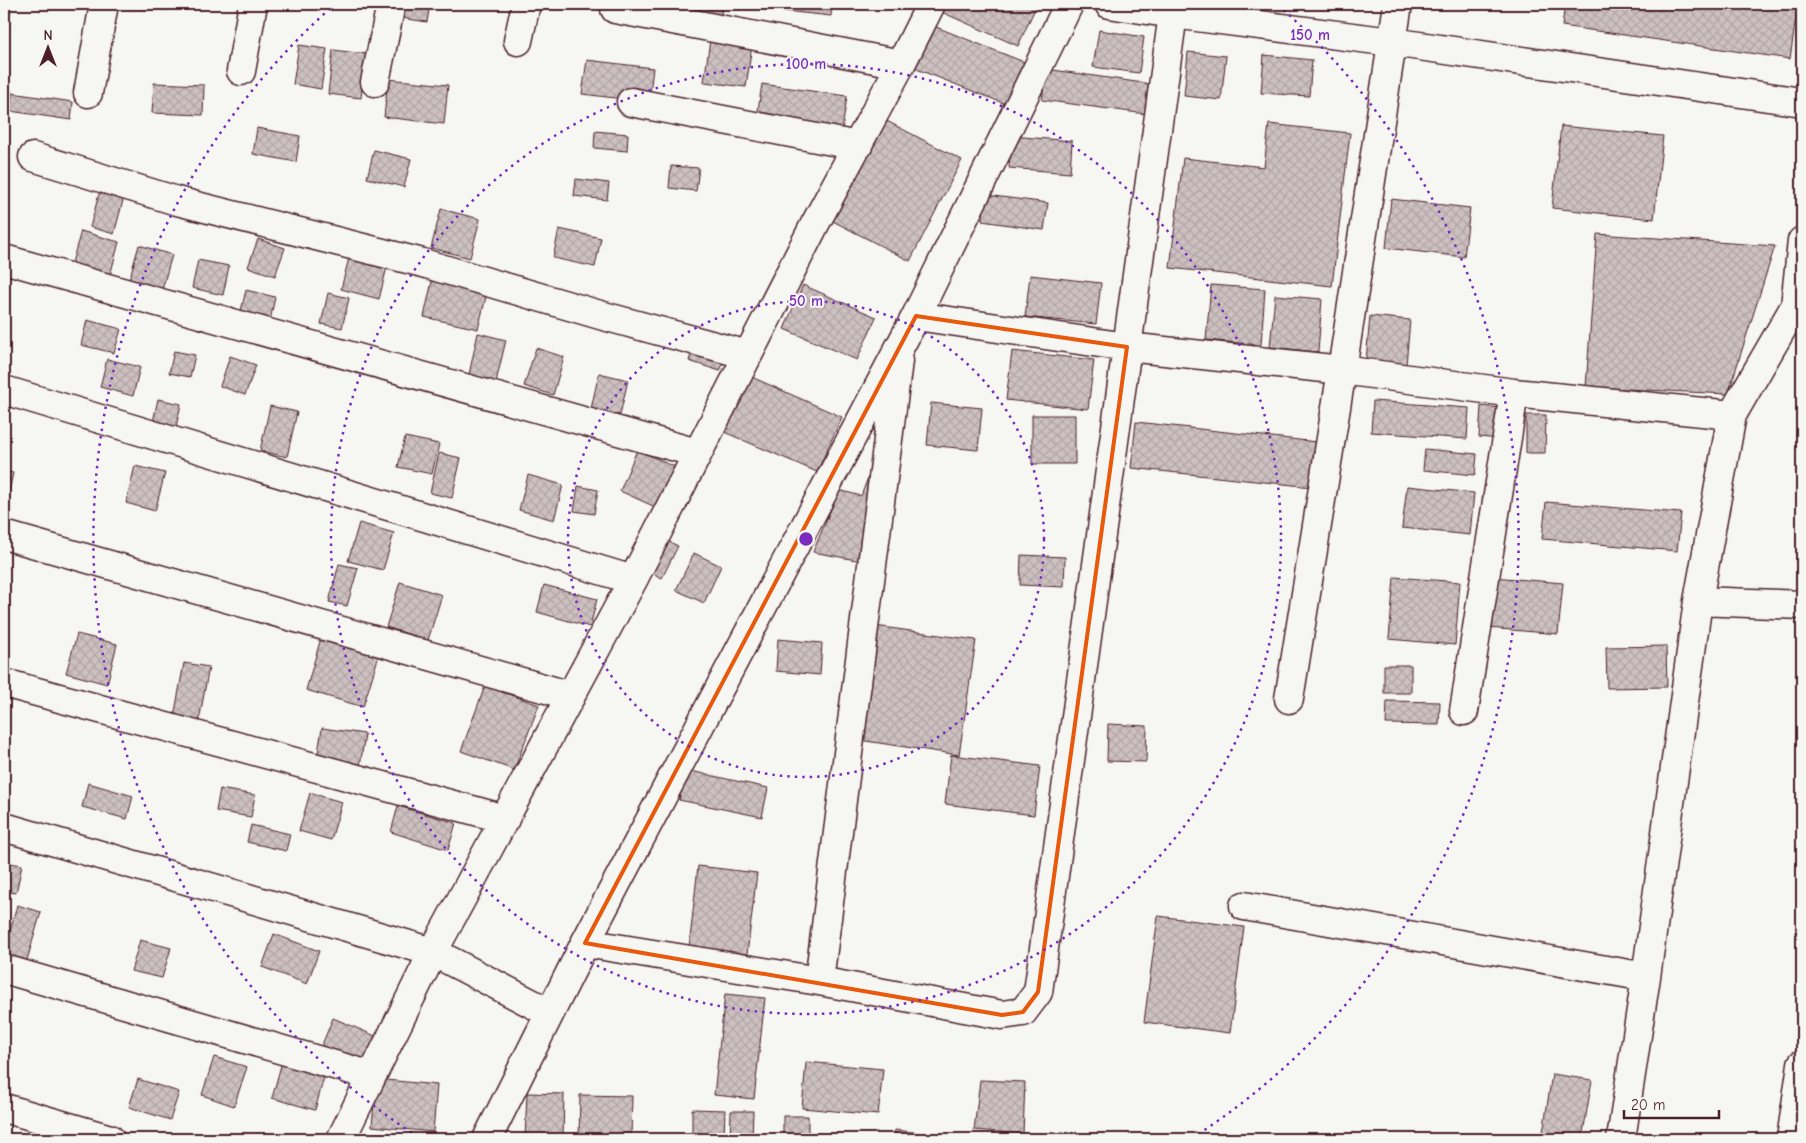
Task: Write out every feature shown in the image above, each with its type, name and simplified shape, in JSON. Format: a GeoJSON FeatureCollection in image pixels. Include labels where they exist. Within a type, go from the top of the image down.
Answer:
{"type":"FeatureCollection","features":[{"type":"Feature","properties":{"kind":"street"},"geometry":{"type":"LineString","coordinates":[[88,93],[104,4]]}},
{"type":"Feature","properties":{"kind":"street"},"geometry":{"type":"LineString","coordinates":[[241,71],[253,4]]}},
{"type":"Feature","properties":{"kind":"street"},"geometry":{"type":"LineString","coordinates":[[375,82],[391,4]]}},
{"type":"Feature","properties":{"kind":"street"},"geometry":{"type":"LineString","coordinates":[[518,41],[526,4]]}},
{"type":"Feature","properties":{"kind":"street"},"geometry":{"type":"LineString","coordinates":[[341,1139],[433,952],[632,580],[815,224],[858,146],[931,4]]}},
{"type":"Feature","properties":{"kind":"street"},"geometry":{"type":"LineString","coordinates":[[487,1139],[584,943],[916,316],[1069,4]]}},
{"type":"Feature","properties":{"kind":"street"},"geometry":{"type":"LineString","coordinates":[[1109,4],[1392,42],[1802,102]]}},
{"type":"Feature","properties":{"kind":"street"},"geometry":{"type":"LineString","coordinates":[[1289,699],[1398,4]]}},
{"type":"Feature","properties":{"kind":"street"},"geometry":{"type":"LineString","coordinates":[[616,9],[901,64]]}},
{"type":"Feature","properties":{"kind":"street"},"geometry":{"type":"LineString","coordinates":[[584,943],[819,981],[1002,1015],[1023,1012],[1038,992],[1173,14]]}},
{"type":"Feature","properties":{"kind":"street"},"geometry":{"type":"LineString","coordinates":[[631,102],[858,146]]}},
{"type":"Feature","properties":{"kind":"street"},"geometry":{"type":"LineString","coordinates":[[33,157],[177,200],[423,263],[600,315],[748,355]]}},
{"type":"Feature","properties":{"kind":"street"},"geometry":{"type":"LineString","coordinates":[[1621,1139],[1646,977],[1698,600],[1732,416],[1795,306],[1802,241]]}},
{"type":"Feature","properties":{"kind":"street"},"geometry":{"type":"LineString","coordinates":[[4,259],[698,453]]}},
{"type":"Feature","properties":{"kind":"street"},"geometry":{"type":"LineString","coordinates":[[916,316],[1127,347],[1342,370],[1514,393],[1732,416]]}},
{"type":"Feature","properties":{"kind":"street"},"geometry":{"type":"LineString","coordinates":[[819,981],[900,345]]}},
{"type":"Feature","properties":{"kind":"street"},"geometry":{"type":"LineString","coordinates":[[4,390],[632,580]]}},
{"type":"Feature","properties":{"kind":"street"},"geometry":{"type":"LineString","coordinates":[[1464,711],[1514,393]]}},
{"type":"Feature","properties":{"kind":"street"},"geometry":{"type":"LineString","coordinates":[[4,535],[571,696]]}},
{"type":"Feature","properties":{"kind":"street"},"geometry":{"type":"LineString","coordinates":[[1698,600],[1802,605]]}},
{"type":"Feature","properties":{"kind":"street"},"geometry":{"type":"LineString","coordinates":[[4,683],[505,819]]}},
{"type":"Feature","properties":{"kind":"street"},"geometry":{"type":"LineString","coordinates":[[4,827],[433,952],[550,1013]]}},
{"type":"Feature","properties":{"kind":"street"},"geometry":{"type":"LineString","coordinates":[[1244,906],[1646,977]]}},
{"type":"Feature","properties":{"kind":"street"},"geometry":{"type":"LineString","coordinates":[[4,969],[372,1076]]}},
{"type":"Feature","properties":{"kind":"street"},"geometry":{"type":"LineString","coordinates":[[1791,1139],[1802,1064]]}},
{"type":"Feature","properties":{"kind":"street"},"geometry":{"type":"LineString","coordinates":[[4,1108],[110,1139]]}},
{"type":"Feature","properties":{"kind":"highlighted area"},"geometry":{"type":"Polygon","coordinates":[[[916,316],[1127,347],[1038,992],[1023,1012],[1002,1015],[585,943],[916,316]]]}},
{"type":"Feature","properties":{"kind":"building"},"geometry":{"type":"Polygon","coordinates":[[[4,4],[11,4],[8,35],[4,34],[4,4]]]}},
{"type":"Feature","properties":{"kind":"building"},"geometry":{"type":"Polygon","coordinates":[[[128,4],[169,4],[169,10],[128,8],[128,4]]]}},
{"type":"Feature","properties":{"kind":"building"},"geometry":{"type":"Polygon","coordinates":[[[397,4],[430,4],[427,22],[395,17],[397,4]]]}},
{"type":"Feature","properties":{"kind":"building"},"geometry":{"type":"Polygon","coordinates":[[[691,4],[722,4],[721,16],[690,13],[691,4]]]}},
{"type":"Feature","properties":{"kind":"building"},"geometry":{"type":"Polygon","coordinates":[[[784,4],[832,4],[831,16],[784,11],[784,4]]]}},
{"type":"Feature","properties":{"kind":"building"},"geometry":{"type":"Polygon","coordinates":[[[940,4],[1037,4],[1018,46],[937,10],[940,4]]]}},
{"type":"Feature","properties":{"kind":"building"},"geometry":{"type":"Polygon","coordinates":[[[1565,4],[1798,4],[1790,59],[1562,26],[1565,4]]]}},
{"type":"Feature","properties":{"kind":"building"},"geometry":{"type":"Polygon","coordinates":[[[926,23],[1024,62],[1008,105],[909,66],[926,23]]]}},
{"type":"Feature","properties":{"kind":"building"},"geometry":{"type":"Polygon","coordinates":[[[1099,30],[1144,37],[1139,73],[1093,67],[1099,30]]]}},
{"type":"Feature","properties":{"kind":"building"},"geometry":{"type":"Polygon","coordinates":[[[711,33],[753,38],[746,87],[704,82],[711,33]]]}},
{"type":"Feature","properties":{"kind":"building"},"geometry":{"type":"Polygon","coordinates":[[[299,45],[327,49],[321,89],[293,84],[299,45]]]}},
{"type":"Feature","properties":{"kind":"building"},"geometry":{"type":"Polygon","coordinates":[[[333,50],[366,54],[361,98],[328,94],[333,50]]]}},
{"type":"Feature","properties":{"kind":"building"},"geometry":{"type":"Polygon","coordinates":[[[1188,52],[1226,56],[1221,100],[1184,96],[1188,52]]]}},
{"type":"Feature","properties":{"kind":"building"},"geometry":{"type":"Polygon","coordinates":[[[1264,55],[1312,60],[1309,96],[1261,93],[1264,55]]]}},
{"type":"Feature","properties":{"kind":"building"},"geometry":{"type":"Polygon","coordinates":[[[587,60],[653,68],[649,102],[582,94],[587,60]]]}},
{"type":"Feature","properties":{"kind":"building"},"geometry":{"type":"Polygon","coordinates":[[[1046,69],[1150,84],[1146,114],[1042,100],[1046,69]]]}},
{"type":"Feature","properties":{"kind":"building"},"geometry":{"type":"Polygon","coordinates":[[[388,79],[448,85],[444,124],[384,117],[388,79]]]}},
{"type":"Feature","properties":{"kind":"building"},"geometry":{"type":"Polygon","coordinates":[[[154,83],[204,85],[203,115],[152,113],[154,83]]]}},
{"type":"Feature","properties":{"kind":"building"},"geometry":{"type":"Polygon","coordinates":[[[762,84],[847,96],[841,137],[756,124],[762,84]]]}},
{"type":"Feature","properties":{"kind":"building"},"geometry":{"type":"Polygon","coordinates":[[[12,93],[73,102],[71,120],[10,111],[12,93]]]}},
{"type":"Feature","properties":{"kind":"building"},"geometry":{"type":"Polygon","coordinates":[[[879,117],[962,160],[910,261],[827,218],[879,117]]]}},
{"type":"Feature","properties":{"kind":"building"},"geometry":{"type":"Polygon","coordinates":[[[1269,124],[1350,133],[1332,286],[1170,268],[1183,158],[1264,167],[1269,124]]]}},
{"type":"Feature","properties":{"kind":"building"},"geometry":{"type":"Polygon","coordinates":[[[1561,126],[1663,136],[1654,219],[1552,208],[1561,126]]]}},
{"type":"Feature","properties":{"kind":"building"},"geometry":{"type":"Polygon","coordinates":[[[257,128],[300,136],[296,162],[253,154],[257,128]]]}},
{"type":"Feature","properties":{"kind":"building"},"geometry":{"type":"Polygon","coordinates":[[[595,131],[628,134],[627,151],[594,148],[595,131]]]}},
{"type":"Feature","properties":{"kind":"building"},"geometry":{"type":"Polygon","coordinates":[[[1011,136],[1072,141],[1070,173],[1009,168],[1011,136]]]}},
{"type":"Feature","properties":{"kind":"building"},"geometry":{"type":"Polygon","coordinates":[[[374,150],[411,159],[404,187],[367,178],[374,150]]]}},
{"type":"Feature","properties":{"kind":"building"},"geometry":{"type":"Polygon","coordinates":[[[671,166],[699,168],[696,191],[669,188],[671,166]]]}},
{"type":"Feature","properties":{"kind":"building"},"geometry":{"type":"Polygon","coordinates":[[[576,179],[609,183],[607,200],[574,196],[576,179]]]}},
{"type":"Feature","properties":{"kind":"building"},"geometry":{"type":"Polygon","coordinates":[[[101,187],[125,193],[114,234],[90,227],[101,187]]]}},
{"type":"Feature","properties":{"kind":"building"},"geometry":{"type":"Polygon","coordinates":[[[986,195],[1048,203],[1044,230],[982,221],[986,195]]]}},
{"type":"Feature","properties":{"kind":"building"},"geometry":{"type":"Polygon","coordinates":[[[1391,199],[1470,208],[1464,257],[1386,248],[1391,199]]]}},
{"type":"Feature","properties":{"kind":"building"},"geometry":{"type":"Polygon","coordinates":[[[441,209],[480,219],[470,258],[431,248],[441,209]]]}},
{"type":"Feature","properties":{"kind":"building"},"geometry":{"type":"Polygon","coordinates":[[[559,229],[601,238],[595,267],[553,258],[559,229]]]}},
{"type":"Feature","properties":{"kind":"building"},"geometry":{"type":"Polygon","coordinates":[[[81,231],[119,242],[108,283],[69,273],[81,231]]]}},
{"type":"Feature","properties":{"kind":"building"},"geometry":{"type":"Polygon","coordinates":[[[1597,234],[1775,246],[1728,394],[1586,387],[1597,234]]]}},
{"type":"Feature","properties":{"kind":"building"},"geometry":{"type":"Polygon","coordinates":[[[258,239],[285,248],[275,276],[248,267],[258,239]]]}},
{"type":"Feature","properties":{"kind":"building"},"geometry":{"type":"Polygon","coordinates":[[[139,245],[172,255],[161,293],[128,284],[139,245]]]}},
{"type":"Feature","properties":{"kind":"building"},"geometry":{"type":"Polygon","coordinates":[[[350,254],[388,263],[379,299],[341,289],[350,254]]]}},
{"type":"Feature","properties":{"kind":"building"},"geometry":{"type":"Polygon","coordinates":[[[198,260],[229,266],[223,295],[192,288],[198,260]]]}},
{"type":"Feature","properties":{"kind":"building"},"geometry":{"type":"Polygon","coordinates":[[[1030,275],[1101,283],[1096,324],[1025,317],[1030,275]]]}},
{"type":"Feature","properties":{"kind":"building"},"geometry":{"type":"Polygon","coordinates":[[[432,281],[487,293],[478,329],[424,317],[432,281]]]}},
{"type":"Feature","properties":{"kind":"building"},"geometry":{"type":"Polygon","coordinates":[[[803,285],[876,317],[857,360],[784,329],[803,285]]]}},
{"type":"Feature","properties":{"kind":"building"},"geometry":{"type":"Polygon","coordinates":[[[1211,285],[1265,289],[1261,345],[1206,340],[1211,285]]]}},
{"type":"Feature","properties":{"kind":"building"},"geometry":{"type":"Polygon","coordinates":[[[246,290],[275,297],[270,321],[240,315],[246,290]]]}},
{"type":"Feature","properties":{"kind":"building"},"geometry":{"type":"Polygon","coordinates":[[[328,293],[349,298],[342,328],[321,324],[328,293]]]}},
{"type":"Feature","properties":{"kind":"building"},"geometry":{"type":"Polygon","coordinates":[[[1275,295],[1322,299],[1318,352],[1270,347],[1275,295]]]}},
{"type":"Feature","properties":{"kind":"building"},"geometry":{"type":"Polygon","coordinates":[[[1370,316],[1410,320],[1406,365],[1366,361],[1370,316]]]}},
{"type":"Feature","properties":{"kind":"building"},"geometry":{"type":"Polygon","coordinates":[[[87,320],[121,329],[114,353],[81,345],[87,320]]]}},
{"type":"Feature","properties":{"kind":"building"},"geometry":{"type":"Polygon","coordinates":[[[478,333],[506,340],[495,386],[468,379],[478,333]]]}},
{"type":"Feature","properties":{"kind":"building"},"geometry":{"type":"Polygon","coordinates":[[[693,347],[725,357],[720,371],[689,361],[693,347]]]}},
{"type":"Feature","properties":{"kind":"building"},"geometry":{"type":"Polygon","coordinates":[[[536,348],[564,357],[553,395],[524,386],[536,348]]]}},
{"type":"Feature","properties":{"kind":"building"},"geometry":{"type":"Polygon","coordinates":[[[174,351],[195,355],[190,377],[169,373],[174,351]]]}},
{"type":"Feature","properties":{"kind":"building"},"geometry":{"type":"Polygon","coordinates":[[[1012,351],[1094,360],[1088,409],[1006,400],[1012,351]]]}},
{"type":"Feature","properties":{"kind":"building"},"geometry":{"type":"Polygon","coordinates":[[[230,356],[256,365],[245,395],[220,386],[230,356]]]}},
{"type":"Feature","properties":{"kind":"building"},"geometry":{"type":"Polygon","coordinates":[[[107,359],[140,367],[133,396],[100,387],[107,359]]]}},
{"type":"Feature","properties":{"kind":"building"},"geometry":{"type":"Polygon","coordinates":[[[599,373],[628,380],[620,415],[591,409],[599,373]]]}},
{"type":"Feature","properties":{"kind":"building"},"geometry":{"type":"Polygon","coordinates":[[[747,375],[842,417],[817,472],[722,431],[747,375]]]}},
{"type":"Feature","properties":{"kind":"building"},"geometry":{"type":"Polygon","coordinates":[[[158,399],[181,404],[176,427],[153,422],[158,399]]]}},
{"type":"Feature","properties":{"kind":"building"},"geometry":{"type":"Polygon","coordinates":[[[1373,401],[1469,408],[1467,439],[1371,432],[1373,401]]]}},
{"type":"Feature","properties":{"kind":"building"},"geometry":{"type":"Polygon","coordinates":[[[931,403],[982,408],[978,450],[927,445],[931,403]]]}},
{"type":"Feature","properties":{"kind":"building"},"geometry":{"type":"Polygon","coordinates":[[[270,406],[297,412],[287,457],[260,451],[270,406]]]}},
{"type":"Feature","properties":{"kind":"building"},"geometry":{"type":"Polygon","coordinates":[[[1481,406],[1501,408],[1499,439],[1479,437],[1481,406]]]}},
{"type":"Feature","properties":{"kind":"building"},"geometry":{"type":"Polygon","coordinates":[[[1032,415],[1075,415],[1075,464],[1032,464],[1032,415]]]}},
{"type":"Feature","properties":{"kind":"building"},"geometry":{"type":"Polygon","coordinates":[[[1526,415],[1546,415],[1545,453],[1526,453],[1526,415]]]}},
{"type":"Feature","properties":{"kind":"building"},"geometry":{"type":"Polygon","coordinates":[[[1136,422],[1317,442],[1312,487],[1131,468],[1136,422]]]}},
{"type":"Feature","properties":{"kind":"building"},"geometry":{"type":"Polygon","coordinates":[[[405,437],[439,444],[432,474],[398,467],[405,437]]]}},
{"type":"Feature","properties":{"kind":"building"},"geometry":{"type":"Polygon","coordinates":[[[1425,449],[1477,454],[1475,475],[1423,470],[1425,449]]]}},
{"type":"Feature","properties":{"kind":"building"},"geometry":{"type":"Polygon","coordinates":[[[637,450],[680,469],[662,510],[620,491],[637,450]]]}},
{"type":"Feature","properties":{"kind":"building"},"geometry":{"type":"Polygon","coordinates":[[[439,453],[461,458],[452,498],[430,493],[439,453]]]}},
{"type":"Feature","properties":{"kind":"building"},"geometry":{"type":"Polygon","coordinates":[[[135,466],[165,473],[155,511],[126,503],[135,466]]]}},
{"type":"Feature","properties":{"kind":"building"},"geometry":{"type":"Polygon","coordinates":[[[872,467],[867,562],[813,552],[839,490],[861,496],[872,467]]]}},
{"type":"Feature","properties":{"kind":"building"},"geometry":{"type":"Polygon","coordinates":[[[4,471],[13,473],[4,515],[4,471]]]}},
{"type":"Feature","properties":{"kind":"building"},"geometry":{"type":"Polygon","coordinates":[[[528,475],[563,485],[554,520],[519,510],[528,475]]]}},
{"type":"Feature","properties":{"kind":"building"},"geometry":{"type":"Polygon","coordinates":[[[578,486],[598,490],[594,514],[574,511],[578,486]]]}},
{"type":"Feature","properties":{"kind":"building"},"geometry":{"type":"Polygon","coordinates":[[[1407,486],[1474,493],[1470,535],[1402,528],[1407,486]]]}},
{"type":"Feature","properties":{"kind":"building"},"geometry":{"type":"Polygon","coordinates":[[[1546,502],[1681,513],[1677,551],[1542,539],[1546,502]]]}},
{"type":"Feature","properties":{"kind":"building"},"geometry":{"type":"Polygon","coordinates":[[[359,523],[394,533],[383,570],[348,561],[359,523]]]}},
{"type":"Feature","properties":{"kind":"building"},"geometry":{"type":"Polygon","coordinates":[[[657,536],[678,546],[662,578],[642,568],[657,536]]]}},
{"type":"Feature","properties":{"kind":"building"},"geometry":{"type":"Polygon","coordinates":[[[694,553],[721,566],[704,603],[676,590],[694,553]]]}},
{"type":"Feature","properties":{"kind":"building"},"geometry":{"type":"Polygon","coordinates":[[[1021,555],[1065,557],[1064,587],[1020,585],[1021,555]]]}},
{"type":"Feature","properties":{"kind":"building"},"geometry":{"type":"Polygon","coordinates":[[[339,564],[358,568],[347,606],[329,602],[339,564]]]}},
{"type":"Feature","properties":{"kind":"building"},"geometry":{"type":"Polygon","coordinates":[[[1394,577],[1460,582],[1455,645],[1389,639],[1394,577]]]}},
{"type":"Feature","properties":{"kind":"building"},"geometry":{"type":"Polygon","coordinates":[[[1493,577],[1563,583],[1558,634],[1488,628],[1493,577]]]}},
{"type":"Feature","properties":{"kind":"building"},"geometry":{"type":"Polygon","coordinates":[[[400,582],[442,595],[428,640],[386,627],[400,582]]]}},
{"type":"Feature","properties":{"kind":"building"},"geometry":{"type":"Polygon","coordinates":[[[544,585],[597,599],[590,627],[537,612],[544,585]]]}},
{"type":"Feature","properties":{"kind":"building"},"geometry":{"type":"Polygon","coordinates":[[[875,626],[976,640],[959,755],[859,740],[875,626]]]}},
{"type":"Feature","properties":{"kind":"building"},"geometry":{"type":"Polygon","coordinates":[[[77,634],[117,644],[107,684],[66,673],[77,634]]]}},
{"type":"Feature","properties":{"kind":"building"},"geometry":{"type":"Polygon","coordinates":[[[321,638],[379,655],[363,707],[306,690],[321,638]]]}},
{"type":"Feature","properties":{"kind":"building"},"geometry":{"type":"Polygon","coordinates":[[[778,639],[822,643],[820,675],[776,671],[778,639]]]}},
{"type":"Feature","properties":{"kind":"building"},"geometry":{"type":"Polygon","coordinates":[[[1666,646],[1667,687],[1607,688],[1606,647],[1666,646]]]}},
{"type":"Feature","properties":{"kind":"building"},"geometry":{"type":"Polygon","coordinates":[[[184,663],[209,667],[199,721],[174,717],[184,663]]]}},
{"type":"Feature","properties":{"kind":"building"},"geometry":{"type":"Polygon","coordinates":[[[1384,665],[1411,665],[1411,693],[1384,693],[1384,665]]]}},
{"type":"Feature","properties":{"kind":"building"},"geometry":{"type":"Polygon","coordinates":[[[485,686],[539,705],[514,770],[461,751],[485,686]]]}},
{"type":"Feature","properties":{"kind":"building"},"geometry":{"type":"Polygon","coordinates":[[[1387,701],[1440,702],[1439,725],[1386,724],[1387,701]]]}},
{"type":"Feature","properties":{"kind":"building"},"geometry":{"type":"Polygon","coordinates":[[[1108,724],[1147,726],[1146,762],[1107,761],[1108,724]]]}},
{"type":"Feature","properties":{"kind":"building"},"geometry":{"type":"Polygon","coordinates":[[[322,728],[365,734],[360,766],[317,759],[322,728]]]}},
{"type":"Feature","properties":{"kind":"building"},"geometry":{"type":"Polygon","coordinates":[[[951,755],[1040,766],[1034,815],[945,804],[951,755]]]}},
{"type":"Feature","properties":{"kind":"building"},"geometry":{"type":"Polygon","coordinates":[[[686,770],[768,788],[762,817],[679,800],[686,770]]]}},
{"type":"Feature","properties":{"kind":"building"},"geometry":{"type":"Polygon","coordinates":[[[88,783],[133,796],[127,819],[82,807],[88,783]]]}},
{"type":"Feature","properties":{"kind":"building"},"geometry":{"type":"Polygon","coordinates":[[[220,789],[255,795],[251,817],[216,811],[220,789]]]}},
{"type":"Feature","properties":{"kind":"building"},"geometry":{"type":"Polygon","coordinates":[[[310,793],[342,802],[331,840],[299,831],[310,793]]]}},
{"type":"Feature","properties":{"kind":"building"},"geometry":{"type":"Polygon","coordinates":[[[398,806],[456,823],[448,850],[391,832],[398,806]]]}},
{"type":"Feature","properties":{"kind":"building"},"geometry":{"type":"Polygon","coordinates":[[[251,825],[290,834],[286,851],[247,842],[251,825]]]}},
{"type":"Feature","properties":{"kind":"building"},"geometry":{"type":"Polygon","coordinates":[[[4,862],[22,865],[16,893],[4,891],[4,862]]]}},
{"type":"Feature","properties":{"kind":"building"},"geometry":{"type":"Polygon","coordinates":[[[698,866],[757,873],[747,954],[689,948],[698,866]]]}},
{"type":"Feature","properties":{"kind":"building"},"geometry":{"type":"Polygon","coordinates":[[[17,905],[41,912],[27,960],[4,954],[17,905]]]}},
{"type":"Feature","properties":{"kind":"building"},"geometry":{"type":"Polygon","coordinates":[[[1158,916],[1244,927],[1230,1033],[1144,1022],[1158,916]]]}},
{"type":"Feature","properties":{"kind":"building"},"geometry":{"type":"Polygon","coordinates":[[[274,934],[319,951],[307,984],[262,967],[274,934]]]}},
{"type":"Feature","properties":{"kind":"building"},"geometry":{"type":"Polygon","coordinates":[[[140,940],[171,948],[162,978],[131,971],[140,940]]]}},
{"type":"Feature","properties":{"kind":"building"},"geometry":{"type":"Polygon","coordinates":[[[725,994],[765,998],[754,1099],[714,1095],[725,994]]]}},
{"type":"Feature","properties":{"kind":"building"},"geometry":{"type":"Polygon","coordinates":[[[333,1018],[380,1038],[368,1068],[321,1047],[333,1018]]]}},
{"type":"Feature","properties":{"kind":"building"},"geometry":{"type":"Polygon","coordinates":[[[214,1057],[247,1067],[234,1106],[202,1095],[214,1057]]]}},
{"type":"Feature","properties":{"kind":"building"},"geometry":{"type":"Polygon","coordinates":[[[283,1058],[326,1070],[315,1110],[272,1098],[283,1058]]]}},
{"type":"Feature","properties":{"kind":"building"},"geometry":{"type":"Polygon","coordinates":[[[806,1062],[883,1069],[878,1115],[802,1108],[806,1062]]]}},
{"type":"Feature","properties":{"kind":"building"},"geometry":{"type":"Polygon","coordinates":[[[1552,1074],[1592,1080],[1582,1139],[1542,1139],[1552,1074]]]}},
{"type":"Feature","properties":{"kind":"building"},"geometry":{"type":"Polygon","coordinates":[[[138,1079],[179,1092],[170,1120],[129,1107],[138,1079]]]}},
{"type":"Feature","properties":{"kind":"building"},"geometry":{"type":"Polygon","coordinates":[[[376,1079],[437,1085],[433,1132],[372,1126],[376,1079]]]}},
{"type":"Feature","properties":{"kind":"building"},"geometry":{"type":"Polygon","coordinates":[[[980,1080],[1025,1082],[1023,1134],[974,1130],[980,1080]]]}},
{"type":"Feature","properties":{"kind":"building"},"geometry":{"type":"Polygon","coordinates":[[[527,1093],[564,1094],[563,1139],[525,1139],[527,1093]]]}},
{"type":"Feature","properties":{"kind":"building"},"geometry":{"type":"Polygon","coordinates":[[[580,1095],[632,1096],[631,1139],[579,1139],[580,1095]]]}},
{"type":"Feature","properties":{"kind":"building"},"geometry":{"type":"Polygon","coordinates":[[[692,1109],[725,1110],[724,1139],[692,1139],[692,1109]]]}},
{"type":"Feature","properties":{"kind":"building"},"geometry":{"type":"Polygon","coordinates":[[[731,1111],[753,1111],[752,1139],[730,1139],[731,1111]]]}},
{"type":"Feature","properties":{"kind":"building"},"geometry":{"type":"Polygon","coordinates":[[[783,1116],[808,1116],[808,1139],[783,1139],[783,1116]]]}},
{"type":"Feature","properties":{"kind":"building"},"geometry":{"type":"Polygon","coordinates":[[[895,1130],[969,1138],[969,1139],[894,1139],[895,1130]]]}}]}
